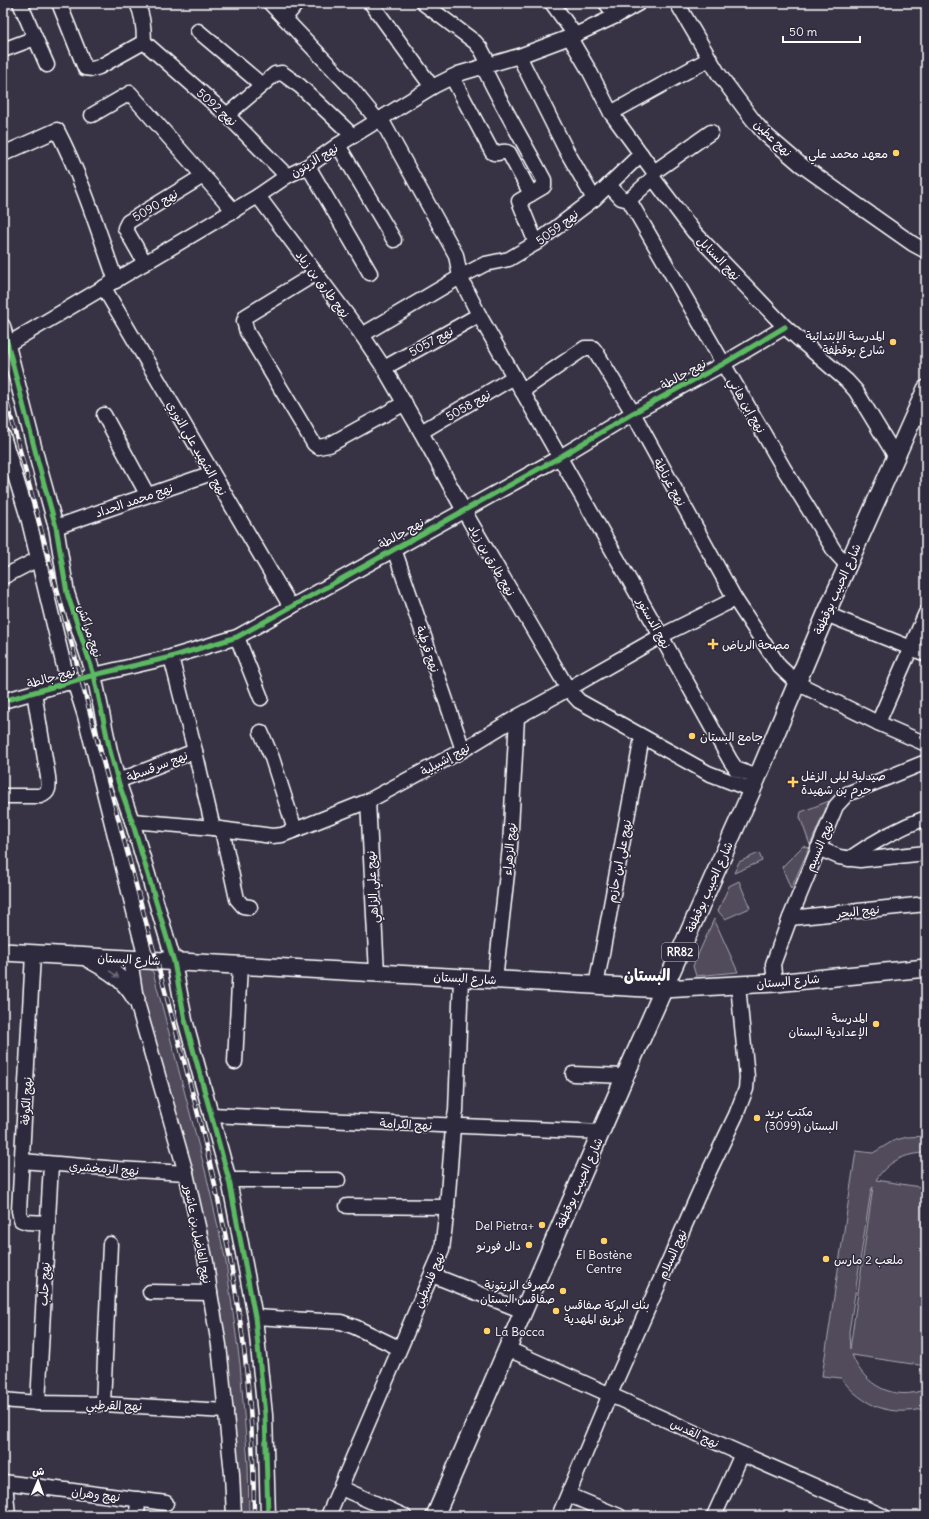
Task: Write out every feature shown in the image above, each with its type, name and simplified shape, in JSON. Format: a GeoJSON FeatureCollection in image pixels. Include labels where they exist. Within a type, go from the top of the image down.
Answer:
{"type":"FeatureCollection","features":[{"type":"Feature","properties":{"kind":"main road","name":"شارع الحبيب بوقطفة"},"geometry":{"type":"LineString","coordinates":[[434,1516],[663,989],[755,784],[847,565],[896,457],[922,409],[926,389]]}},
{"type":"Feature","properties":{"kind":"main road","name":"شارع البستان"},"geometry":{"type":"LineString","coordinates":[[3,952],[174,962],[240,964],[663,989],[775,983],[926,968]]}},
{"type":"Feature","properties":{"kind":"main road"},"geometry":{"type":"LineString","coordinates":[[85,956],[122,979],[136,999]]}},
{"type":"Feature","properties":{"kind":"street"},"geometry":{"type":"LineString","coordinates":[[20,3],[47,65]]}},
{"type":"Feature","properties":{"kind":"street"},"geometry":{"type":"LineString","coordinates":[[59,3],[85,68],[93,69],[144,42],[145,28],[137,3]]}},
{"type":"Feature","properties":{"kind":"street","name":"نهج الدستور"},"geometry":{"type":"LineString","coordinates":[[270,3],[380,120],[456,255],[460,277],[479,315],[514,377],[736,769],[755,784]]}},
{"type":"Feature","properties":{"kind":"street"},"geometry":{"type":"LineString","coordinates":[[285,18],[297,3]]}},
{"type":"Feature","properties":{"kind":"street"},"geometry":{"type":"LineString","coordinates":[[371,3],[432,87]]}},
{"type":"Feature","properties":{"kind":"street"},"geometry":{"type":"LineString","coordinates":[[425,3],[481,49],[486,65],[507,115],[544,180],[543,187],[519,200],[536,243]]}},
{"type":"Feature","properties":{"kind":"street","name":"نهج السنابل"},"geometry":{"type":"LineString","coordinates":[[552,3],[572,36],[611,113],[694,232],[785,327],[856,390],[896,457]]}},
{"type":"Feature","properties":{"kind":"street"},"geometry":{"type":"LineString","coordinates":[[606,3],[616,16]]}},
{"type":"Feature","properties":{"kind":"street","name":"نهج الزيتون"},"geometry":{"type":"LineString","coordinates":[[5,345],[234,211],[287,176],[308,166],[338,145],[432,87],[452,77],[486,65],[519,56],[572,36],[616,16],[639,3]]}},
{"type":"Feature","properties":{"kind":"street","name":"نهج عطين"},"geometry":{"type":"LineString","coordinates":[[677,3],[709,59],[753,120],[776,144],[856,204],[926,251]]}},
{"type":"Feature","properties":{"kind":"street"},"geometry":{"type":"LineString","coordinates":[[198,31],[262,85]]}},
{"type":"Feature","properties":{"kind":"street"},"geometry":{"type":"LineString","coordinates":[[3,50],[35,38]]}},
{"type":"Feature","properties":{"kind":"street","name":"نهج 5092"},"geometry":{"type":"LineString","coordinates":[[144,42],[227,115],[287,176]]}},
{"type":"Feature","properties":{"kind":"street"},"geometry":{"type":"LineString","coordinates":[[519,56],[594,199]]}},
{"type":"Feature","properties":{"kind":"street"},"geometry":{"type":"LineString","coordinates":[[611,113],[709,59]]}},
{"type":"Feature","properties":{"kind":"street"},"geometry":{"type":"LineString","coordinates":[[227,115],[275,74],[282,73],[327,110],[353,136]]}},
{"type":"Feature","properties":{"kind":"street"},"geometry":{"type":"LineString","coordinates":[[452,77],[492,152],[496,154],[505,151],[509,152],[532,194]]}},
{"type":"Feature","properties":{"kind":"street"},"geometry":{"type":"LineString","coordinates":[[92,115],[130,93],[234,211]]}},
{"type":"Feature","properties":{"kind":"street"},"geometry":{"type":"LineString","coordinates":[[3,154],[57,130],[81,183],[116,281]]}},
{"type":"Feature","properties":{"kind":"street"},"geometry":{"type":"LineString","coordinates":[[629,200],[654,175],[711,132]]}},
{"type":"Feature","properties":{"kind":"street"},"geometry":{"type":"LineString","coordinates":[[338,145],[394,240]]}},
{"type":"Feature","properties":{"kind":"street","name":"نهج 5059"},"geometry":{"type":"LineString","coordinates":[[362,336],[460,277],[485,264],[509,259],[536,243],[594,199],[641,154]]}},
{"type":"Feature","properties":{"kind":"street"},"geometry":{"type":"LineString","coordinates":[[308,166],[370,273]]}},
{"type":"Feature","properties":{"kind":"street","name":"نهج 5090"},"geometry":{"type":"LineString","coordinates":[[145,263],[125,228],[128,222],[203,176]]}},
{"type":"Feature","properties":{"kind":"street","name":"نهج إبن هاني"},"geometry":{"type":"LineString","coordinates":[[609,186],[621,198],[629,200],[792,482],[835,552],[847,565]]}},
{"type":"Feature","properties":{"kind":"street","name":"نهج طارق بن زياد"},"geometry":{"type":"LineString","coordinates":[[258,196],[384,368],[405,403],[464,511],[568,690],[580,701],[708,773],[755,784]]}},
{"type":"Feature","properties":{"kind":"street"},"geometry":{"type":"LineString","coordinates":[[315,274],[246,316],[244,321],[247,332],[314,444],[318,447],[329,445],[405,403]]}},
{"type":"Feature","properties":{"kind":"street","name":"نهج الشهيد علي النوري"},"geometry":{"type":"LineString","coordinates":[[104,288],[290,607]]}},
{"type":"Feature","properties":{"kind":"street","name":"نهج 5057"},"geometry":{"type":"LineString","coordinates":[[384,368],[479,315]]}},
{"type":"Feature","properties":{"kind":"street","name":"نهج مراكش"},"geometry":{"type":"LineString","coordinates":[[3,326],[5,345],[56,527],[67,593],[94,675],[118,781],[132,821],[174,962],[185,1020],[228,1180],[255,1317],[265,1416],[268,1516]]}},
{"type":"Feature","properties":{"kind":"street","name":"نهج جالطة"},"geometry":{"type":"LineString","coordinates":[[3,701],[94,675],[171,657],[237,637],[394,548],[464,511],[560,457],[633,413],[723,364],[785,327]]}},
{"type":"Feature","properties":{"kind":"street","name":"نهج غرناطة"},"geometry":{"type":"LineString","coordinates":[[522,391],[585,348],[589,347],[596,352],[633,413],[735,599],[779,666],[797,683],[878,723],[921,742]]}},
{"type":"Feature","properties":{"kind":"street","name":"نهج 5058"},"geometry":{"type":"LineString","coordinates":[[421,432],[514,377]]}},
{"type":"Feature","properties":{"kind":"street"},"geometry":{"type":"LineString","coordinates":[[104,415],[147,494]]}},
{"type":"Feature","properties":{"kind":"street","name":"نهج الفاضل بن عاشور"},"geometry":{"type":"LineString","coordinates":[[3,436],[29,521],[71,682],[85,716],[138,959],[136,999],[186,1173],[206,1262],[219,1345],[232,1474],[234,1516]]}},
{"type":"Feature","properties":{"kind":"street","name":"نهج محمد الحداد"},"geometry":{"type":"LineString","coordinates":[[56,527],[147,494],[212,473]]}},
{"type":"Feature","properties":{"kind":"street","name":"نهج قرطبة"},"geometry":{"type":"LineString","coordinates":[[394,548],[463,750]]}},
{"type":"Feature","properties":{"kind":"street"},"geometry":{"type":"LineString","coordinates":[[3,577],[38,560]]}},
{"type":"Feature","properties":{"kind":"street","name":"نهج إشبيلية"},"geometry":{"type":"LineString","coordinates":[[132,821],[218,829],[272,836],[282,835],[368,801],[463,750],[517,717],[568,690],[661,636],[735,599]]}},
{"type":"Feature","properties":{"kind":"street"},"geometry":{"type":"LineString","coordinates":[[878,723],[926,613]]}},
{"type":"Feature","properties":{"kind":"street"},"geometry":{"type":"LineString","coordinates":[[826,614],[926,654]]}},
{"type":"Feature","properties":{"kind":"street"},"geometry":{"type":"LineString","coordinates":[[237,637],[261,698]]}},
{"type":"Feature","properties":{"kind":"street"},"geometry":{"type":"LineString","coordinates":[[171,657],[195,751],[237,898],[243,906],[250,907]]}},
{"type":"Feature","properties":{"kind":"street"},"geometry":{"type":"LineString","coordinates":[[3,796],[40,796],[48,791],[48,777],[34,692]]}},
{"type":"Feature","properties":{"kind":"street","name":"نهج الزهراء"},"geometry":{"type":"LineString","coordinates":[[495,980],[510,847],[517,717]]}},
{"type":"Feature","properties":{"kind":"street"},"geometry":{"type":"LineString","coordinates":[[261,732],[272,758],[295,830]]}},
{"type":"Feature","properties":{"kind":"street","name":"نهج علي ابن حازم"},"geometry":{"type":"LineString","coordinates":[[596,986],[642,737]]}},
{"type":"Feature","properties":{"kind":"street"},"geometry":{"type":"LineString","coordinates":[[920,764],[922,753],[921,742]]}},
{"type":"Feature","properties":{"kind":"street","name":"نهج سرقسطة"},"geometry":{"type":"LineString","coordinates":[[118,781],[195,751]]}},
{"type":"Feature","properties":{"kind":"street","name":"نهج النسيم"},"geometry":{"type":"LineString","coordinates":[[775,983],[773,964],[790,918],[836,806],[847,794],[920,764]]}},
{"type":"Feature","properties":{"kind":"street","name":"نهج علي الزاهي"},"geometry":{"type":"LineString","coordinates":[[368,801],[377,973]]}},
{"type":"Feature","properties":{"kind":"street"},"geometry":{"type":"LineString","coordinates":[[848,859],[869,844],[903,827],[925,822]]}},
{"type":"Feature","properties":{"kind":"street"},"geometry":{"type":"LineString","coordinates":[[818,848],[848,859],[860,860],[926,853]]}},
{"type":"Feature","properties":{"kind":"street","name":"نهج البحر"},"geometry":{"type":"LineString","coordinates":[[790,918],[926,904]]}},
{"type":"Feature","properties":{"kind":"street","name":"نهج الكوفة"},"geometry":{"type":"LineString","coordinates":[[33,954],[19,1211],[21,1220],[27,1222],[48,1223]]}},
{"type":"Feature","properties":{"kind":"street"},"geometry":{"type":"LineString","coordinates":[[235,1062],[240,964]]}},
{"type":"Feature","properties":{"kind":"street","name":"نهج فلسطين"},"geometry":{"type":"LineString","coordinates":[[328,1516],[442,1250],[453,1126],[456,1112],[461,978]]}},
{"type":"Feature","properties":{"kind":"street","name":"نهج السلام"},"geometry":{"type":"LineString","coordinates":[[559,1516],[610,1394],[703,1184],[736,1115],[746,1089],[747,1077],[738,985]]}},
{"type":"Feature","properties":{"kind":"street"},"geometry":{"type":"LineString","coordinates":[[573,1074],[625,1076]]}},
{"type":"Feature","properties":{"kind":"street","name":"نهج الكرامة"},"geometry":{"type":"LineString","coordinates":[[210,1115],[602,1132]]}},
{"type":"Feature","properties":{"kind":"street","name":"نهج الزمخشري"},"geometry":{"type":"LineString","coordinates":[[22,1161],[186,1173]]}},
{"type":"Feature","properties":{"kind":"street","name":"نهج حلب"},"geometry":{"type":"LineString","coordinates":[[38,1403],[52,1164]]}},
{"type":"Feature","properties":{"kind":"street"},"geometry":{"type":"LineString","coordinates":[[228,1180],[338,1180]]}},
{"type":"Feature","properties":{"kind":"street"},"geometry":{"type":"LineString","coordinates":[[347,1206],[447,1207]]}},
{"type":"Feature","properties":{"kind":"street"},"geometry":{"type":"LineString","coordinates":[[103,1404],[110,1244]]}},
{"type":"Feature","properties":{"kind":"street"},"geometry":{"type":"LineString","coordinates":[[432,1275],[523,1312]]}},
{"type":"Feature","properties":{"kind":"street"},"geometry":{"type":"LineString","coordinates":[[150,1292],[210,1293]]}},
{"type":"Feature","properties":{"kind":"street"},"geometry":{"type":"LineString","coordinates":[[255,1317],[341,1322],[399,1348]]}},
{"type":"Feature","properties":{"kind":"street","name":"نهج القدس"},"geometry":{"type":"LineString","coordinates":[[508,1348],[883,1516]]}},
{"type":"Feature","properties":{"kind":"street","name":"نهج القرطبي"},"geometry":{"type":"LineString","coordinates":[[3,1400],[38,1403],[103,1404],[226,1410]]}},
{"type":"Feature","properties":{"kind":"street"},"geometry":{"type":"LineString","coordinates":[[714,1516],[742,1454]]}},
{"type":"Feature","properties":{"kind":"street"},"geometry":{"type":"LineString","coordinates":[[4,1482],[8,1516]]}},
{"type":"Feature","properties":{"kind":"street","name":"نهج وهران"},"geometry":{"type":"LineString","coordinates":[[4,1482],[166,1503]]}},
{"type":"Feature","properties":{"kind":"street"},"geometry":{"type":"LineString","coordinates":[[341,1488],[404,1516]]}},
{"type":"Feature","properties":{"kind":"street"},"geometry":{"type":"LineString","coordinates":[[569,1495],[619,1516]]}},
{"type":"Feature","properties":{"kind":"street"},"geometry":{"type":"LineString","coordinates":[[136,1516],[138,1499]]}},
{"type":"Feature","properties":{"kind":"shaded area"},"geometry":{"type":"Polygon","coordinates":[[[829,801],[810,845],[800,817],[801,812],[829,801]]]}},
{"type":"Feature","properties":{"kind":"shaded area"},"geometry":{"type":"Polygon","coordinates":[[[803,846],[809,848],[791,889],[782,867],[803,846]]]}},
{"type":"Feature","properties":{"kind":"shaded area"},"geometry":{"type":"Polygon","coordinates":[[[759,853],[762,861],[734,873],[739,862],[759,853]]]}},
{"type":"Feature","properties":{"kind":"shaded area"},"geometry":{"type":"Polygon","coordinates":[[[739,881],[750,908],[725,919],[718,911],[729,886],[739,881]]]}},
{"type":"Feature","properties":{"kind":"shaded area"},"geometry":{"type":"Polygon","coordinates":[[[714,919],[738,972],[696,976],[693,966],[714,919]]]}},
{"type":"Feature","properties":{"kind":"shaded area"},"geometry":{"type":"Polygon","coordinates":[[[140,968],[148,968],[153,972],[206,1174],[226,1262],[240,1364],[248,1464],[249,1516],[238,1516],[230,1402],[136,974],[140,968]]]}},
{"type":"Feature","properties":{"kind":"shaded area"},"geometry":{"type":"Polygon","coordinates":[[[926,1136],[926,1153],[918,1153],[897,1160],[886,1168],[876,1180],[926,1188],[926,1366],[852,1355],[857,1366],[864,1375],[873,1383],[882,1388],[903,1394],[914,1393],[926,1389],[926,1408],[901,1411],[890,1410],[868,1403],[850,1388],[841,1378],[822,1376],[856,1151],[873,1153],[893,1141],[907,1137],[926,1136]],[[873,1187],[871,1190],[849,1332],[850,1349],[873,1187]]]}},
{"type":"Feature","properties":{"kind":"railway"},"geometry":{"type":"LineString","coordinates":[[3,387],[196,1105],[219,1203],[229,1252],[245,1354],[252,1435],[254,1516]]}},
{"type":"Feature","properties":{"kind":"cycle path"},"geometry":{"type":"LineString","coordinates":[[3,326],[56,527],[67,593],[94,675],[118,781],[132,821],[174,962],[185,1020],[229,1180],[255,1317],[265,1415],[268,1516]]}},
{"type":"Feature","properties":{"kind":"cycle path"},"geometry":{"type":"LineString","coordinates":[[3,701],[94,675],[171,657],[237,637],[560,457],[633,413],[723,364],[785,327]]}},
{"type":"Feature","properties":{"kind":"place","name":"معهد محمد علي"},"geometry":{"type":"Point","coordinates":[896,153]}},
{"type":"Feature","properties":{"kind":"place","name":"المدرسة الإبتدائية شارع بوقطفة"},"geometry":{"type":"Point","coordinates":[893,342]}},
{"type":"Feature","properties":{"kind":"place","name":"مصحة الرياض"},"geometry":{"type":"Point","coordinates":[713,644]}},
{"type":"Feature","properties":{"kind":"place","name":"جامع البستان"},"geometry":{"type":"Point","coordinates":[692,736]}},
{"type":"Feature","properties":{"kind":"place","name":"صيدلية ليلى الزغل حرم بن شهيدة"},"geometry":{"type":"Point","coordinates":[793,782]}},
{"type":"Feature","properties":{"kind":"place","name":"المدرسة الإعدادية البستان"},"geometry":{"type":"Point","coordinates":[876,1024]}},
{"type":"Feature","properties":{"kind":"place","name":"مكتب بريد البستان (3099)"},"geometry":{"type":"Point","coordinates":[757,1118]}},
{"type":"Feature","properties":{"kind":"place","name":"Del Pietra+"},"geometry":{"type":"Point","coordinates":[542,1225]}},
{"type":"Feature","properties":{"kind":"place","name":"El Bostène Centre"},"geometry":{"type":"Point","coordinates":[604,1241]}},
{"type":"Feature","properties":{"kind":"place","name":"دال فورنو"},"geometry":{"type":"Point","coordinates":[529,1245]}},
{"type":"Feature","properties":{"kind":"place","name":"ملعب 2 مارس"},"geometry":{"type":"Point","coordinates":[826,1259]}},
{"type":"Feature","properties":{"kind":"place","name":"مصرف الزيتونة صفاقس البستان"},"geometry":{"type":"Point","coordinates":[563,1291]}},
{"type":"Feature","properties":{"kind":"place","name":"بنك البركة صفاقس طريق المهدية"},"geometry":{"type":"Point","coordinates":[556,1311]}},
{"type":"Feature","properties":{"kind":"place","name":"La Bocca"},"geometry":{"type":"Point","coordinates":[487,1331]}},
{"type":"Feature","properties":{"kind":"district","name":"البستان"},"geometry":{"type":"Point","coordinates":[647,975]}}]}
